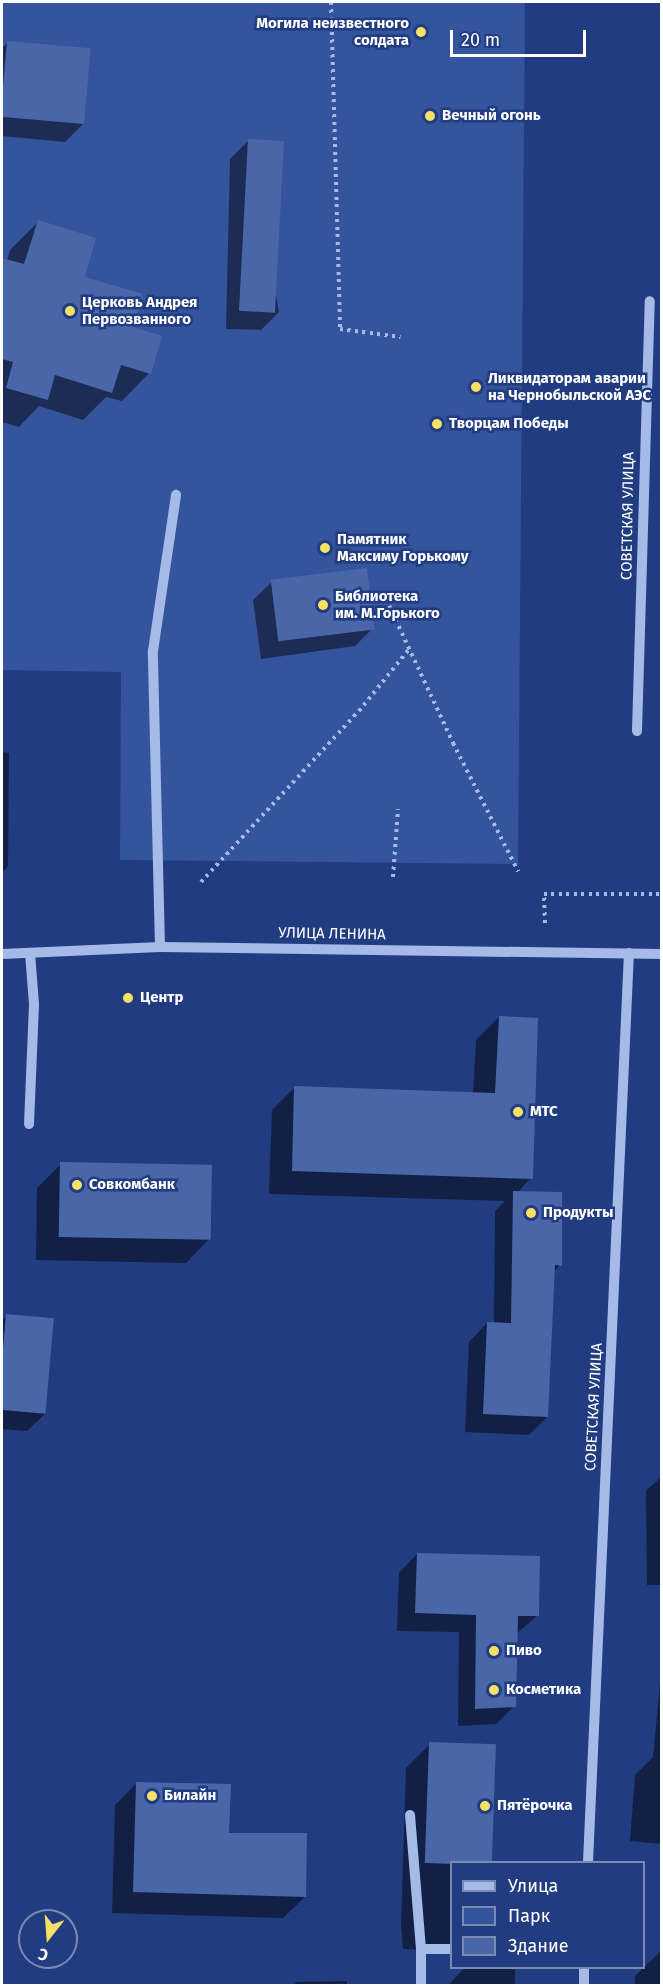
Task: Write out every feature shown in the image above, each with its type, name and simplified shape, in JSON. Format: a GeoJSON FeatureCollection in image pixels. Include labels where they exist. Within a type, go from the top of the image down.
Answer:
{"type":"FeatureCollection","features":[{"type":"Feature","properties":{"kind":"street","name":"СОВЕТСКАЯ УЛИЦА"},"geometry":{"type":"LineString","coordinates":[[637,731],[650,301]]}},
{"type":"Feature","properties":{"kind":"street"},"geometry":{"type":"LineString","coordinates":[[159,947],[153,651],[176,495]]}},
{"type":"Feature","properties":{"kind":"street","name":"УЛИЦА ЛЕНИНА"},"geometry":{"type":"LineString","coordinates":[[2,954],[159,947],[662,954]]}},
{"type":"Feature","properties":{"kind":"street"},"geometry":{"type":"LineString","coordinates":[[29,1124],[34,1004],[30,953]]}},
{"type":"Feature","properties":{"kind":"street","name":"СОВЕТСКАЯ УЛИЦА"},"geometry":{"type":"LineString","coordinates":[[588,1861],[629,953]]}},
{"type":"Feature","properties":{"kind":"street"},"geometry":{"type":"LineString","coordinates":[[410,1815],[421,1949],[421,1986]]}},
{"type":"Feature","properties":{"kind":"street"},"geometry":{"type":"LineString","coordinates":[[421,1949],[450,1949]]}},
{"type":"Feature","properties":{"kind":"street"},"geometry":{"type":"LineString","coordinates":[[584,1969],[584,1986]]}},
{"type":"Feature","properties":{"kind":"path"},"geometry":{"type":"LineString","coordinates":[[331,2],[340,329],[400,337]]}},
{"type":"Feature","properties":{"kind":"path"},"geometry":{"type":"LineString","coordinates":[[386,599],[453,743],[518,871]]}},
{"type":"Feature","properties":{"kind":"path"},"geometry":{"type":"LineString","coordinates":[[201,882],[359,711],[410,648]]}},
{"type":"Feature","properties":{"kind":"path"},"geometry":{"type":"LineString","coordinates":[[393,877],[398,809]]}},
{"type":"Feature","properties":{"kind":"path"},"geometry":{"type":"LineString","coordinates":[[544,894],[662,894]]}},
{"type":"Feature","properties":{"kind":"green space"},"geometry":{"type":"Polygon","coordinates":[[[2,2],[525,2],[518,864],[120,860],[121,672],[2,670],[2,2]]]}},
{"type":"Feature","properties":{"kind":"building"},"geometry":{"type":"Polygon","coordinates":[[[7,41],[91,48],[84,124],[2,117],[7,41]]]}},
{"type":"Feature","properties":{"kind":"building"},"geometry":{"type":"Polygon","coordinates":[[[248,139],[284,141],[275,313],[239,311],[248,139]]]}},
{"type":"Feature","properties":{"kind":"building","name":"Церковь Андрея Первозванного"},"geometry":{"type":"Polygon","coordinates":[[[38,220],[96,238],[85,277],[143,294],[133,327],[162,336],[151,374],[121,365],[112,393],[55,375],[48,400],[6,388],[13,362],[2,359],[2,258],[24,264],[38,220]]]}},
{"type":"Feature","properties":{"kind":"building","name":"Библиотека им. М.Горького"},"geometry":{"type":"Polygon","coordinates":[[[367,568],[375,630],[278,641],[271,580],[367,568]]]}},
{"type":"Feature","properties":{"kind":"building"},"geometry":{"type":"Polygon","coordinates":[[[499,1016],[538,1018],[533,1179],[292,1171],[294,1086],[495,1093],[499,1016]]]}},
{"type":"Feature","properties":{"kind":"building"},"geometry":{"type":"Polygon","coordinates":[[[60,1162],[212,1165],[211,1240],[59,1237],[60,1162]]]}},
{"type":"Feature","properties":{"kind":"building"},"geometry":{"type":"Polygon","coordinates":[[[513,1191],[562,1192],[562,1266],[555,1265],[548,1417],[483,1414],[487,1322],[511,1323],[513,1191]]]}},
{"type":"Feature","properties":{"kind":"building"},"geometry":{"type":"Polygon","coordinates":[[[6,1314],[54,1318],[45,1414],[2,1410],[2,1360],[6,1314]]]}},
{"type":"Feature","properties":{"kind":"building"},"geometry":{"type":"Polygon","coordinates":[[[417,1553],[540,1556],[539,1616],[518,1616],[516,1707],[475,1709],[476,1615],[415,1613],[417,1553]]]}},
{"type":"Feature","properties":{"kind":"building"},"geometry":{"type":"Polygon","coordinates":[[[429,1742],[496,1744],[492,1861],[425,1863],[429,1742]]]}},
{"type":"Feature","properties":{"kind":"building"},"geometry":{"type":"Polygon","coordinates":[[[136,1782],[231,1784],[229,1833],[307,1833],[306,1897],[133,1892],[136,1782]]]}},
{"type":"Feature","properties":{"kind":"place","name":"Могила неизвестного солдата"},"geometry":{"type":"Point","coordinates":[421,32]}},
{"type":"Feature","properties":{"kind":"place","name":"Вечный огонь"},"geometry":{"type":"Point","coordinates":[430,116]}},
{"type":"Feature","properties":{"kind":"place","name":"Церковь Андрея Первозванного"},"geometry":{"type":"Point","coordinates":[70,311]}},
{"type":"Feature","properties":{"kind":"place","name":"Ликвидаторам аварии на Чернобыльской АЭС"},"geometry":{"type":"Point","coordinates":[476,387]}},
{"type":"Feature","properties":{"kind":"place","name":"Творцам Победы"},"geometry":{"type":"Point","coordinates":[437,424]}},
{"type":"Feature","properties":{"kind":"place","name":"Памятник Максиму Горькому"},"geometry":{"type":"Point","coordinates":[325,548]}},
{"type":"Feature","properties":{"kind":"place","name":"Библиотека им. М.Горького"},"geometry":{"type":"Point","coordinates":[323,605]}},
{"type":"Feature","properties":{"kind":"place","name":"Центр"},"geometry":{"type":"Point","coordinates":[128,998]}},
{"type":"Feature","properties":{"kind":"place","name":"МТС"},"geometry":{"type":"Point","coordinates":[518,1112]}},
{"type":"Feature","properties":{"kind":"place","name":"Совкомбанк"},"geometry":{"type":"Point","coordinates":[77,1185]}},
{"type":"Feature","properties":{"kind":"place","name":"Продукты"},"geometry":{"type":"Point","coordinates":[531,1213]}},
{"type":"Feature","properties":{"kind":"place","name":"Пиво"},"geometry":{"type":"Point","coordinates":[494,1651]}},
{"type":"Feature","properties":{"kind":"place","name":"Косметика"},"geometry":{"type":"Point","coordinates":[494,1690]}},
{"type":"Feature","properties":{"kind":"place","name":"Билайн"},"geometry":{"type":"Point","coordinates":[152,1796]}},
{"type":"Feature","properties":{"kind":"place","name":"Пятёрочка"},"geometry":{"type":"Point","coordinates":[485,1806]}}]}
